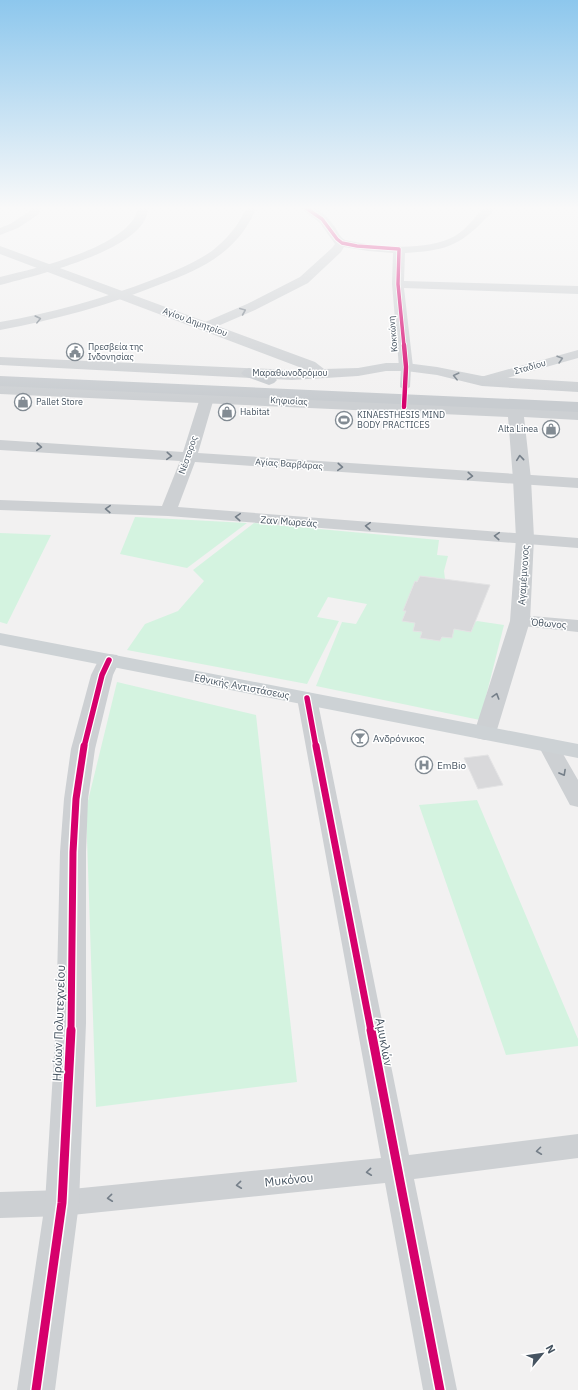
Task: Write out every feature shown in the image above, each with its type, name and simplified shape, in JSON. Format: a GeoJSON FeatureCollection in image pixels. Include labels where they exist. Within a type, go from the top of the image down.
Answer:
{"type":"FeatureCollection","features":[{"type":"Feature","properties":{"kind":"main road","name":"Κηφισίας"},"geometry":{"type":"LineString","coordinates":[[0,368],[405,387],[537,389],[578,395]]}},
{"type":"Feature","properties":{"kind":"main road"},"geometry":{"type":"LineString","coordinates":[[249,373],[269,380]]}},
{"type":"Feature","properties":{"kind":"main road","name":"Κηφισίας"},"geometry":{"type":"LineString","coordinates":[[0,380],[578,407]]}},
{"type":"Feature","properties":{"kind":"main road"},"geometry":{"type":"LineString","coordinates":[[36,390],[72,384]]}},
{"type":"Feature","properties":{"kind":"main road"},"geometry":{"type":"LineString","coordinates":[[212,398],[241,392]]}},
{"type":"Feature","properties":{"kind":"main road"},"geometry":{"type":"LineString","coordinates":[[437,401],[461,410]]}},
{"type":"Feature","properties":{"kind":"main road","name":"Εθνικής Αντιστάσεως"},"geometry":{"type":"LineString","coordinates":[[0,639],[578,751]]}},
{"type":"Feature","properties":{"kind":"street"},"geometry":{"type":"LineString","coordinates":[[0,281],[37,271]]}},
{"type":"Feature","properties":{"kind":"street","name":"Αγίου Δημητρίου"},"geometry":{"type":"LineString","coordinates":[[55,271],[310,365],[321,374]]}},
{"type":"Feature","properties":{"kind":"street"},"geometry":{"type":"LineString","coordinates":[[0,326],[25,322],[74,310],[121,296],[182,271]]}},
{"type":"Feature","properties":{"kind":"street"},"geometry":{"type":"LineString","coordinates":[[207,326],[251,308],[304,280],[314,271]]}},
{"type":"Feature","properties":{"kind":"street","name":"Κοκκώνη"},"geometry":{"type":"LineString","coordinates":[[398,271],[398,284],[406,367],[405,387]]}},
{"type":"Feature","properties":{"kind":"street"},"geometry":{"type":"LineString","coordinates":[[398,284],[578,290]]}},
{"type":"Feature","properties":{"kind":"street","name":"Σταδίου"},"geometry":{"type":"LineString","coordinates":[[482,381],[578,354]]}},
{"type":"Feature","properties":{"kind":"street","name":"Μαραθωνοδρόμου"},"geometry":{"type":"LineString","coordinates":[[0,361],[249,373],[321,374],[358,372],[386,367],[406,367],[437,371],[482,381],[537,389],[578,387]]}},
{"type":"Feature","properties":{"kind":"street","name":"Κηφισίας"},"geometry":{"type":"LineString","coordinates":[[0,389],[578,415]]}},
{"type":"Feature","properties":{"kind":"street","name":"Νέστορος"},"geometry":{"type":"LineString","coordinates":[[168,511],[212,398]]}},
{"type":"Feature","properties":{"kind":"street","name":"Αγαμέμνονος"},"geometry":{"type":"LineString","coordinates":[[485,733],[520,621],[525,538],[522,479],[515,412]]}},
{"type":"Feature","properties":{"kind":"street","name":"Αγίας Βαρβάρας"},"geometry":{"type":"LineString","coordinates":[[0,445],[578,483]]}},
{"type":"Feature","properties":{"kind":"street","name":"Ζαν Μωρεάς"},"geometry":{"type":"LineString","coordinates":[[0,506],[168,511],[578,543]]}},
{"type":"Feature","properties":{"kind":"street","name":"Όθωνος"},"geometry":{"type":"LineString","coordinates":[[520,621],[578,626]]}},
{"type":"Feature","properties":{"kind":"street","name":"Ηρώων Πολυτεχνείου"},"geometry":{"type":"LineString","coordinates":[[36,1390],[62,1203],[71,1023],[73,852],[76,799],[83,749],[102,675],[109,660]]}},
{"type":"Feature","properties":{"kind":"street","name":"Αμυκλών"},"geometry":{"type":"LineString","coordinates":[[307,698],[440,1390]]}},
{"type":"Feature","properties":{"kind":"street"},"geometry":{"type":"LineString","coordinates":[[548,746],[578,800]]}},
{"type":"Feature","properties":{"kind":"street","name":"Μυκόνου"},"geometry":{"type":"LineString","coordinates":[[0,1205],[62,1203],[397,1169],[578,1146]]}},
{"type":"Feature","properties":{"kind":"green space"},"geometry":{"type":"Polygon","coordinates":[[[135,517],[247,523],[187,568],[120,554],[135,517]]]}},
{"type":"Feature","properties":{"kind":"green space"},"geometry":{"type":"Polygon","coordinates":[[[254,523],[439,540],[437,555],[448,556],[444,571],[445,579],[420,576],[417,582],[415,581],[404,611],[406,611],[415,623],[413,631],[422,632],[421,638],[440,641],[442,637],[451,638],[454,629],[471,632],[474,623],[477,621],[504,625],[480,720],[316,686],[342,622],[356,624],[367,604],[328,597],[317,617],[339,621],[307,684],[127,650],[145,624],[178,611],[204,581],[193,570],[254,523]]]}},
{"type":"Feature","properties":{"kind":"green space"},"geometry":{"type":"Polygon","coordinates":[[[0,533],[51,535],[7,624],[0,622],[0,533]]]}},
{"type":"Feature","properties":{"kind":"green space"},"geometry":{"type":"Polygon","coordinates":[[[117,682],[256,715],[297,1082],[96,1107],[86,809],[117,682]]]}},
{"type":"Feature","properties":{"kind":"green space"},"geometry":{"type":"Polygon","coordinates":[[[477,800],[578,1039],[578,1046],[506,1055],[419,805],[477,800]]]}},
{"type":"Feature","properties":{"kind":"building"},"geometry":{"type":"Polygon","coordinates":[[[420,576],[490,585],[471,632],[454,629],[452,638],[442,637],[440,641],[420,638],[422,632],[413,631],[415,623],[402,621],[406,611],[403,611],[415,581],[417,582],[420,576]]]}},
{"type":"Feature","properties":{"kind":"building"},"geometry":{"type":"Polygon","coordinates":[[[488,755],[503,785],[478,789],[464,758],[488,755]]]}},
{"type":"Feature","properties":{"kind":"cycle path"},"geometry":{"type":"LineString","coordinates":[[398,271],[398,284],[406,367],[404,407]]}},
{"type":"Feature","properties":{"kind":"cycle path"},"geometry":{"type":"LineString","coordinates":[[36,1390],[62,1203],[71,1023],[73,852],[76,799],[83,749],[102,675],[109,660]]}},
{"type":"Feature","properties":{"kind":"cycle path"},"geometry":{"type":"LineString","coordinates":[[307,698],[440,1390]]}},
{"type":"Feature","properties":{"kind":"place","name":"Πρεσβεία της Ινδονησίας"},"geometry":{"type":"Point","coordinates":[75,352]}},
{"type":"Feature","properties":{"kind":"place","name":"Pallet Store"},"geometry":{"type":"Point","coordinates":[23,402]}},
{"type":"Feature","properties":{"kind":"place","name":"Habitat"},"geometry":{"type":"Point","coordinates":[227,412]}},
{"type":"Feature","properties":{"kind":"place","name":"KINAESTHESIS MIND BODY PRACTICES"},"geometry":{"type":"Point","coordinates":[344,420]}},
{"type":"Feature","properties":{"kind":"place","name":"Alta Linea"},"geometry":{"type":"Point","coordinates":[551,429]}},
{"type":"Feature","properties":{"kind":"place","name":"Ανδρόνικος"},"geometry":{"type":"Point","coordinates":[360,738]}},
{"type":"Feature","properties":{"kind":"place","name":"EmBio"},"geometry":{"type":"Point","coordinates":[424,765]}}]}
